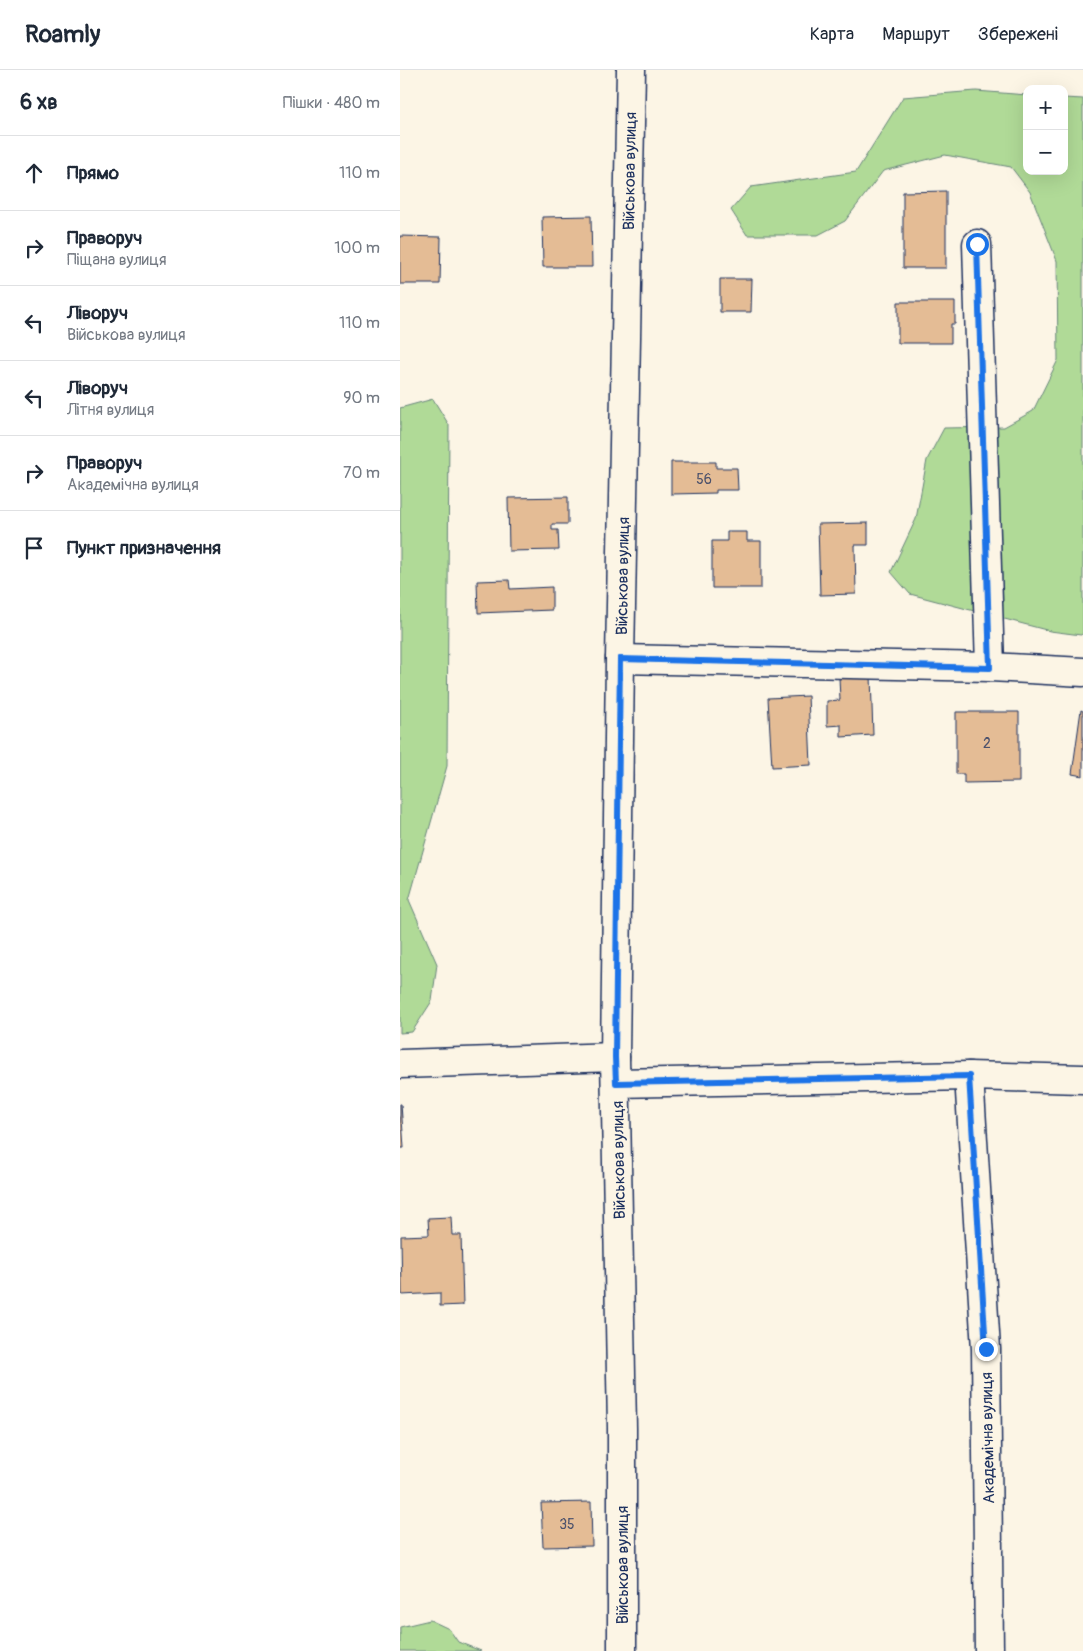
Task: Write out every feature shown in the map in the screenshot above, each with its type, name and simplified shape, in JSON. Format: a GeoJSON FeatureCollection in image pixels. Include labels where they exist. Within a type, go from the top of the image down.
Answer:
{"type":"FeatureCollection","features":[{"type":"Feature","properties":{"kind":"street","name":"Військова вулиця"},"geometry":{"type":"LineString","coordinates":[[622,1651],[622,1428],[616,1070],[620,659],[631,70]]}},
{"type":"Feature","properties":{"kind":"street"},"geometry":{"type":"LineString","coordinates":[[977,244],[990,668]]}},
{"type":"Feature","properties":{"kind":"street"},"geometry":{"type":"LineString","coordinates":[[620,659],[1083,672]]}},
{"type":"Feature","properties":{"kind":"street"},"geometry":{"type":"LineString","coordinates":[[400,1064],[1083,1079]]}},
{"type":"Feature","properties":{"kind":"street","name":"Академічна вулиця"},"geometry":{"type":"LineString","coordinates":[[969,1076],[986,1349],[989,1651]]}},
{"type":"Feature","properties":{"kind":"green space"},"geometry":{"type":"Polygon","coordinates":[[[976,91],[1023,95],[1023,175],[1068,175],[1068,98],[1083,99],[1083,633],[1081,635],[1050,631],[910,594],[891,572],[916,519],[927,460],[944,428],[1004,427],[1033,411],[1058,360],[1057,261],[1030,192],[1011,167],[945,155],[883,171],[845,221],[818,235],[747,235],[731,210],[751,187],[856,172],[903,97],[976,91]]]}},
{"type":"Feature","properties":{"kind":"green space"},"geometry":{"type":"Polygon","coordinates":[[[433,399],[449,425],[447,766],[409,900],[437,964],[432,1001],[412,1032],[400,1033],[400,408],[433,399]]]}},
{"type":"Feature","properties":{"kind":"green space"},"geometry":{"type":"Polygon","coordinates":[[[430,1620],[449,1629],[458,1642],[481,1651],[400,1651],[400,1627],[430,1620]]]}},
{"type":"Feature","properties":{"kind":"building"},"geometry":{"type":"Polygon","coordinates":[[[946,191],[946,268],[903,268],[903,192],[946,191]]]}},
{"type":"Feature","properties":{"kind":"building"},"geometry":{"type":"Polygon","coordinates":[[[591,216],[592,267],[543,267],[542,217],[591,216]]]}},
{"type":"Feature","properties":{"kind":"building"},"geometry":{"type":"Polygon","coordinates":[[[400,236],[441,237],[440,284],[400,284],[400,236]]]}},
{"type":"Feature","properties":{"kind":"building"},"geometry":{"type":"Polygon","coordinates":[[[720,279],[752,279],[751,312],[720,312],[720,279]]]}},
{"type":"Feature","properties":{"kind":"building"},"geometry":{"type":"Polygon","coordinates":[[[898,302],[955,302],[955,324],[951,324],[951,343],[898,343],[898,302]]]}},
{"type":"Feature","properties":{"kind":"building"},"geometry":{"type":"Polygon","coordinates":[[[671,462],[716,462],[716,468],[737,468],[738,490],[716,490],[716,493],[671,494],[671,462]]]}},
{"type":"Feature","properties":{"kind":"building"},"geometry":{"type":"Polygon","coordinates":[[[568,497],[568,524],[552,524],[552,530],[558,530],[559,550],[509,551],[508,498],[568,497]]]}},
{"type":"Feature","properties":{"kind":"building"},"geometry":{"type":"Polygon","coordinates":[[[868,523],[868,545],[855,545],[856,594],[820,595],[818,524],[868,523]]]}},
{"type":"Feature","properties":{"kind":"building"},"geometry":{"type":"Polygon","coordinates":[[[727,532],[747,532],[747,541],[761,541],[761,588],[712,588],[712,541],[727,541],[727,532]]]}},
{"type":"Feature","properties":{"kind":"building"},"geometry":{"type":"Polygon","coordinates":[[[509,580],[510,589],[552,587],[552,610],[478,613],[477,581],[509,580]]]}},
{"type":"Feature","properties":{"kind":"building"},"geometry":{"type":"Polygon","coordinates":[[[871,676],[873,735],[841,737],[841,725],[827,726],[827,701],[840,700],[839,677],[871,676]]]}},
{"type":"Feature","properties":{"kind":"building"},"geometry":{"type":"Polygon","coordinates":[[[808,696],[811,765],[772,767],[768,698],[808,696]]]}},
{"type":"Feature","properties":{"kind":"building"},"geometry":{"type":"Polygon","coordinates":[[[1081,710],[1083,711],[1083,776],[1072,774],[1081,710]]]}},
{"type":"Feature","properties":{"kind":"building"},"geometry":{"type":"Polygon","coordinates":[[[956,712],[1019,712],[1019,782],[964,783],[964,774],[956,774],[956,712]]]}},
{"type":"Feature","properties":{"kind":"building"},"geometry":{"type":"Polygon","coordinates":[[[401,1104],[404,1148],[400,1148],[401,1104]]]}},
{"type":"Feature","properties":{"kind":"building"},"geometry":{"type":"Polygon","coordinates":[[[451,1217],[452,1235],[461,1235],[463,1305],[440,1306],[440,1293],[402,1295],[401,1236],[429,1235],[428,1218],[451,1217]]]}},
{"type":"Feature","properties":{"kind":"building"},"geometry":{"type":"Polygon","coordinates":[[[591,1502],[592,1546],[543,1547],[541,1503],[591,1502]]]}},
{"type":"Feature","properties":{"kind":"route"},"geometry":{"type":"LineString","coordinates":[[977,244],[990,668],[620,659],[615,1057],[616,1083],[969,1076],[986,1349]]}}]}
